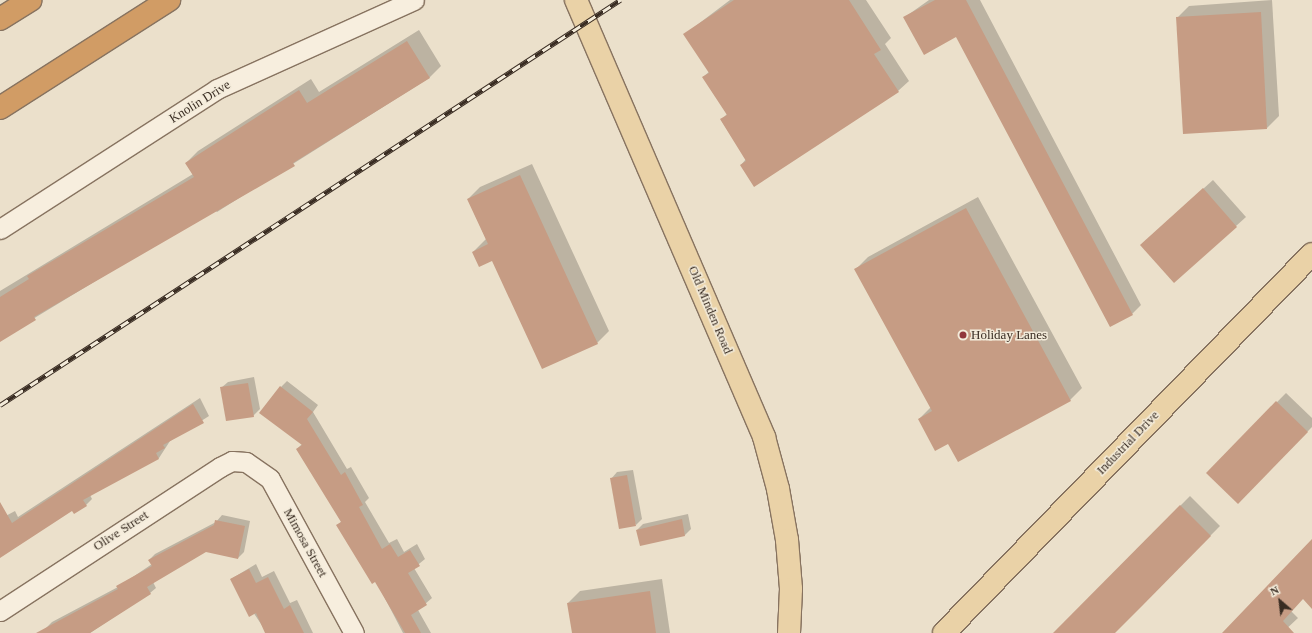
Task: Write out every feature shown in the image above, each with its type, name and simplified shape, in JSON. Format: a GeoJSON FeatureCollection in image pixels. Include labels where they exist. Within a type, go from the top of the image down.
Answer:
{"type":"FeatureCollection","features":[{"type":"Feature","properties":{"kind":"highway"},"geometry":{"type":"LineString","coordinates":[[0,19],[30,0]]}},
{"type":"Feature","properties":{"kind":"highway"},"geometry":{"type":"LineString","coordinates":[[0,108],[169,0]]}},
{"type":"Feature","properties":{"kind":"main road","name":"Old Minden Road"},"geometry":{"type":"LineString","coordinates":[[576,0],[766,444],[786,540],[791,589],[790,633]]}},
{"type":"Feature","properties":{"kind":"main road","name":"Industrial Drive"},"geometry":{"type":"LineString","coordinates":[[944,633],[1312,254]]}},
{"type":"Feature","properties":{"kind":"street","name":"Knolin Drive"},"geometry":{"type":"LineString","coordinates":[[0,229],[217,90],[414,0]]}},
{"type":"Feature","properties":{"kind":"street","name":"Olive Street"},"geometry":{"type":"LineString","coordinates":[[0,611],[220,467],[232,462],[246,462]]}},
{"type":"Feature","properties":{"kind":"street","name":"Mimosa Street"},"geometry":{"type":"LineString","coordinates":[[246,462],[270,479],[354,633]]}},
{"type":"Feature","properties":{"kind":"building"},"geometry":{"type":"Polygon","coordinates":[[[734,0],[849,0],[881,50],[874,54],[899,92],[754,187],[740,165],[746,161],[720,119],[727,115],[702,77],[709,73],[683,34],[734,0]]]}},
{"type":"Feature","properties":{"kind":"building"},"geometry":{"type":"Polygon","coordinates":[[[935,0],[966,0],[1133,315],[1110,327],[956,37],[924,55],[903,17],[935,0]]]}},
{"type":"Feature","properties":{"kind":"building"},"geometry":{"type":"Polygon","coordinates":[[[1261,12],[1267,129],[1183,134],[1176,17],[1261,12]]]}},
{"type":"Feature","properties":{"kind":"building"},"geometry":{"type":"Polygon","coordinates":[[[407,41],[430,78],[293,163],[295,166],[34,317],[36,320],[0,342],[0,297],[29,279],[27,276],[194,177],[185,163],[299,90],[307,103],[407,41]]]}},
{"type":"Feature","properties":{"kind":"building"},"geometry":{"type":"Polygon","coordinates":[[[520,175],[598,344],[542,369],[492,261],[479,267],[472,252],[488,244],[467,199],[520,175]]]}},
{"type":"Feature","properties":{"kind":"building"},"geometry":{"type":"Polygon","coordinates":[[[1203,188],[1237,227],[1174,283],[1140,245],[1203,188]]]}},
{"type":"Feature","properties":{"kind":"building","name":"Holiday Lanes"},"geometry":{"type":"Polygon","coordinates":[[[966,208],[1071,401],[958,462],[948,444],[935,451],[918,419],[932,411],[854,269],[966,208]]]}},
{"type":"Feature","properties":{"kind":"building"},"geometry":{"type":"Polygon","coordinates":[[[248,383],[254,417],[226,421],[220,387],[248,383]]]}},
{"type":"Feature","properties":{"kind":"building"},"geometry":{"type":"Polygon","coordinates":[[[280,386],[313,412],[307,419],[341,475],[345,472],[363,505],[359,507],[382,549],[390,544],[398,557],[410,550],[420,566],[408,573],[427,605],[411,615],[421,633],[405,633],[375,582],[372,584],[336,525],[341,522],[296,449],[302,445],[259,413],[280,386]]]}},
{"type":"Feature","properties":{"kind":"building"},"geometry":{"type":"Polygon","coordinates":[[[1276,401],[1308,432],[1238,504],[1206,473],[1276,401]]]}},
{"type":"Feature","properties":{"kind":"building"},"geometry":{"type":"Polygon","coordinates":[[[193,404],[204,423],[163,445],[165,448],[156,453],[159,459],[83,500],[87,506],[74,514],[72,511],[0,558],[0,502],[12,523],[193,404]]]}},
{"type":"Feature","properties":{"kind":"building"},"geometry":{"type":"Polygon","coordinates":[[[627,475],[636,526],[619,529],[610,478],[627,475]]]}},
{"type":"Feature","properties":{"kind":"building"},"geometry":{"type":"Polygon","coordinates":[[[1180,505],[1211,536],[1141,607],[1115,633],[1053,633],[1180,505]]]}},
{"type":"Feature","properties":{"kind":"building"},"geometry":{"type":"Polygon","coordinates":[[[682,519],[685,536],[640,546],[636,530],[682,519]]]}},
{"type":"Feature","properties":{"kind":"building"},"geometry":{"type":"Polygon","coordinates":[[[215,520],[245,526],[238,559],[206,552],[147,587],[151,594],[90,633],[36,633],[118,589],[116,586],[152,566],[148,560],[214,525],[215,520]]]}},
{"type":"Feature","properties":{"kind":"building"},"geometry":{"type":"Polygon","coordinates":[[[1312,539],[1312,609],[1303,599],[1283,621],[1294,633],[1222,633],[1312,539]]]}},
{"type":"Feature","properties":{"kind":"building"},"geometry":{"type":"Polygon","coordinates":[[[249,569],[256,583],[268,577],[284,609],[290,605],[304,633],[265,633],[256,613],[249,617],[230,579],[249,569]]]}},
{"type":"Feature","properties":{"kind":"building"},"geometry":{"type":"Polygon","coordinates":[[[650,591],[656,633],[572,633],[567,603],[650,591]]]}},
{"type":"Feature","properties":{"kind":"railway"},"geometry":{"type":"LineString","coordinates":[[0,405],[620,0]]}},
{"type":"Feature","properties":{"kind":"place","name":"Holiday Lanes"},"geometry":{"type":"Point","coordinates":[963,335]}}]}
